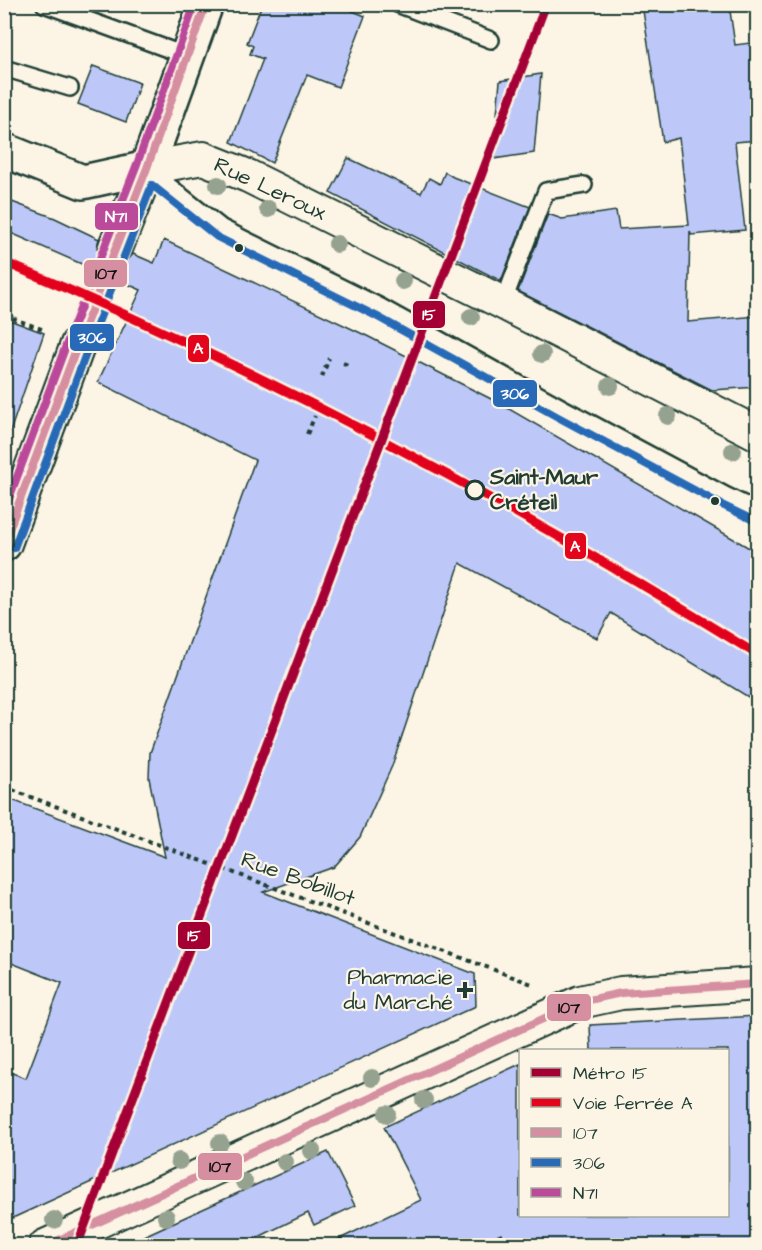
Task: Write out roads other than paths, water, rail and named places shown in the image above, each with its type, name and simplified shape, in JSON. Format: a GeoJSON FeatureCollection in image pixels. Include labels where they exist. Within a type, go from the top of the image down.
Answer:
{"type":"FeatureCollection","features":[{"type":"Feature","properties":{"kind":"street"},"geometry":{"type":"LineString","coordinates":[[116,246],[147,168],[206,4]]}},
{"type":"Feature","properties":{"kind":"street"},"geometry":{"type":"LineString","coordinates":[[4,150],[83,182],[147,168]]}},
{"type":"Feature","properties":{"kind":"street","name":"Rue Leroux"},"geometry":{"type":"LineString","coordinates":[[147,168],[203,158],[248,176],[758,434]]}},
{"type":"Feature","properties":{"kind":"street"},"geometry":{"type":"LineString","coordinates":[[4,544],[78,344]]}},
{"type":"Feature","properties":{"kind":"street"},"geometry":{"type":"LineString","coordinates":[[45,1245],[580,1002],[621,993],[758,984]]}},
{"type":"Feature","properties":{"kind":"lane"},"geometry":{"type":"LineString","coordinates":[[44,4],[187,56]]}},
{"type":"Feature","properties":{"kind":"lane"},"geometry":{"type":"LineString","coordinates":[[396,4],[491,40]]}},
{"type":"Feature","properties":{"kind":"lane"},"geometry":{"type":"LineString","coordinates":[[4,68],[70,88]]}},
{"type":"Feature","properties":{"kind":"lane","name":"Rue Leroux"},"geometry":{"type":"LineString","coordinates":[[147,168],[222,228],[381,307],[563,408],[758,511]]}},
{"type":"Feature","properties":{"kind":"lane"},"geometry":{"type":"LineString","coordinates":[[503,303],[546,191],[584,185]]}},
{"type":"Feature","properties":{"kind":"tunnel"},"geometry":{"type":"LineString","coordinates":[[78,344],[116,246]]}},
{"type":"Feature","properties":{"kind":"metro line","name":"15"},"geometry":{"type":"LineString","coordinates":[[77,1246],[546,4]]}},
{"type":"Feature","properties":{"kind":"rail line","name":"A"},"geometry":{"type":"LineString","coordinates":[[4,262],[198,348],[389,443],[575,546],[758,655]]}},
{"type":"Feature","properties":{"kind":"place","name":"Saint-Maur Créteil"},"geometry":{"type":"Point","coordinates":[475,490]}},
{"type":"Feature","properties":{"kind":"place","name":"Pharmacie du Marché"},"geometry":{"type":"Point","coordinates":[465,990]}}]}
